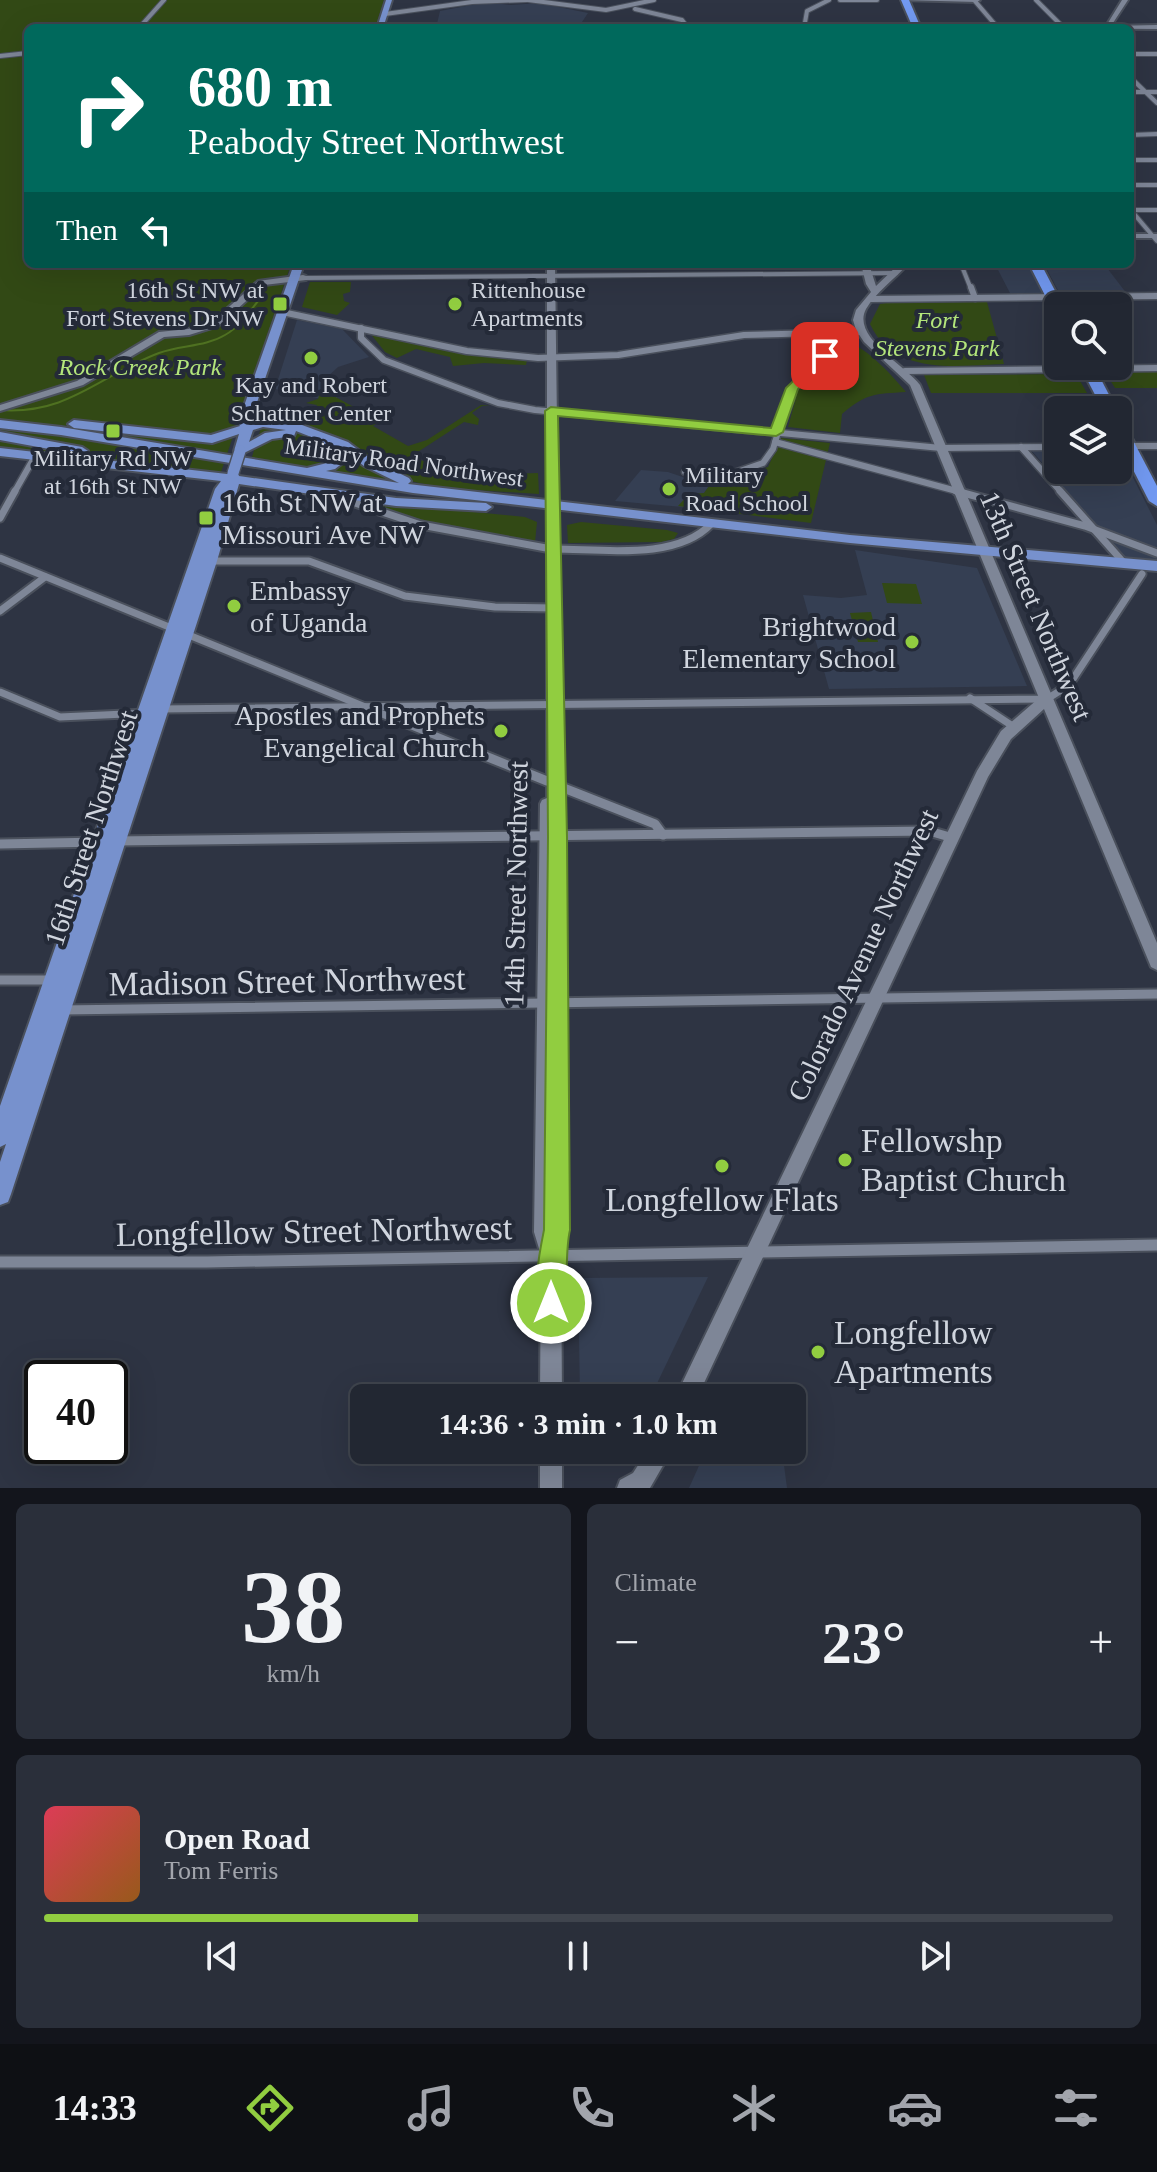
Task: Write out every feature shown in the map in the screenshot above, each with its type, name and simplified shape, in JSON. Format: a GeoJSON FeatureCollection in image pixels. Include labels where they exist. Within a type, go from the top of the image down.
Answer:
{"type":"FeatureCollection","features":[{"type":"Feature","properties":{"kind":"highway"},"geometry":{"type":"LineString","coordinates":[[904,0],[915,24]]}},
{"type":"Feature","properties":{"kind":"highway"},"geometry":{"type":"LineString","coordinates":[[1037,268],[1049,292]]}},
{"type":"Feature","properties":{"kind":"highway"},"geometry":{"type":"LineString","coordinates":[[1132,459],[1157,501]]}},
{"type":"Feature","properties":{"kind":"main road"},"geometry":{"type":"LineString","coordinates":[[384,24],[392,0]]}},
{"type":"Feature","properties":{"kind":"main road","name":"16th Street Northwest"},"geometry":{"type":"LineString","coordinates":[[0,1194],[62,979],[203,561],[233,488],[232,476],[247,429],[244,423],[287,312],[299,268]]}},
{"type":"Feature","properties":{"kind":"main road","name":"16th Street Northwest"},"geometry":{"type":"LineString","coordinates":[[298,278],[305,268]]}},
{"type":"Feature","properties":{"kind":"main road"},"geometry":{"type":"LineString","coordinates":[[0,423],[89,425],[212,439],[264,423],[320,434],[344,445],[385,473],[439,492]]}},
{"type":"Feature","properties":{"kind":"main road","name":"Military Road Northwest"},"geometry":{"type":"LineString","coordinates":[[0,423],[285,469],[688,526],[711,524],[1105,564]]}},
{"type":"Feature","properties":{"kind":"main road"},"geometry":{"type":"LineString","coordinates":[[240,451],[269,436],[290,433],[315,438],[340,452],[338,462],[328,468],[285,469]]}},
{"type":"Feature","properties":{"kind":"main road"},"geometry":{"type":"LineString","coordinates":[[0,434],[178,471]]}},
{"type":"Feature","properties":{"kind":"main road","name":"Military Road Northwest"},"geometry":{"type":"LineString","coordinates":[[0,434],[496,507],[551,508]]}},
{"type":"Feature","properties":{"kind":"main road"},"geometry":{"type":"LineString","coordinates":[[0,452],[232,476],[327,494],[396,502],[496,507]]}},
{"type":"Feature","properties":{"kind":"main road"},"geometry":{"type":"LineString","coordinates":[[1105,564],[1157,566]]}},
{"type":"Feature","properties":{"kind":"main road"},"geometry":{"type":"LineString","coordinates":[[1105,564],[1150,575]]}},
{"type":"Feature","properties":{"kind":"main road","name":"16th Street Northwest"},"geometry":{"type":"LineString","coordinates":[[0,1136],[52,1011]]}},
{"type":"Feature","properties":{"kind":"street"},"geometry":{"type":"LineString","coordinates":[[143,24],[164,0]]}},
{"type":"Feature","properties":{"kind":"street"},"geometry":{"type":"LineString","coordinates":[[388,14],[431,11],[492,0],[506,4],[528,0],[593,12],[635,8],[654,0]]}},
{"type":"Feature","properties":{"kind":"street"},"geometry":{"type":"LineString","coordinates":[[804,24],[806,12],[829,0]]}},
{"type":"Feature","properties":{"kind":"street"},"geometry":{"type":"LineString","coordinates":[[840,0],[877,0]]}},
{"type":"Feature","properties":{"kind":"street"},"geometry":{"type":"LineString","coordinates":[[904,0],[975,0],[995,24]]}},
{"type":"Feature","properties":{"kind":"street"},"geometry":{"type":"LineString","coordinates":[[1036,0],[1060,24]]}},
{"type":"Feature","properties":{"kind":"street"},"geometry":{"type":"LineString","coordinates":[[1113,24],[1126,0]]}},
{"type":"Feature","properties":{"kind":"street"},"geometry":{"type":"LineString","coordinates":[[635,8],[682,20],[685,24]]}},
{"type":"Feature","properties":{"kind":"street"},"geometry":{"type":"LineString","coordinates":[[1134,28],[1157,27]]}},
{"type":"Feature","properties":{"kind":"street"},"geometry":{"type":"LineString","coordinates":[[0,56],[24,53]]}},
{"type":"Feature","properties":{"kind":"street"},"geometry":{"type":"LineString","coordinates":[[1134,54],[1157,54]]}},
{"type":"Feature","properties":{"kind":"street"},"geometry":{"type":"LineString","coordinates":[[1134,81],[1157,103]]}},
{"type":"Feature","properties":{"kind":"street"},"geometry":{"type":"LineString","coordinates":[[1134,92],[1157,92]]}},
{"type":"Feature","properties":{"kind":"street"},"geometry":{"type":"LineString","coordinates":[[1134,135],[1157,134]]}},
{"type":"Feature","properties":{"kind":"street"},"geometry":{"type":"LineString","coordinates":[[1134,160],[1157,160]]}},
{"type":"Feature","properties":{"kind":"street"},"geometry":{"type":"LineString","coordinates":[[1134,185],[1157,185]]}},
{"type":"Feature","properties":{"kind":"street"},"geometry":{"type":"LineString","coordinates":[[1134,209],[1157,210]]}},
{"type":"Feature","properties":{"kind":"street"},"geometry":{"type":"LineString","coordinates":[[1134,213],[1156,237]]}},
{"type":"Feature","properties":{"kind":"street"},"geometry":{"type":"LineString","coordinates":[[1134,236],[1156,237]]}},
{"type":"Feature","properties":{"kind":"street","name":"14th Street Northwest"},"geometry":{"type":"LineString","coordinates":[[551,268],[552,837],[544,1232],[551,1256],[551,1384]]}},
{"type":"Feature","properties":{"kind":"street"},"geometry":{"type":"LineString","coordinates":[[866,268],[886,283]]}},
{"type":"Feature","properties":{"kind":"street"},"geometry":{"type":"LineString","coordinates":[[866,268],[874,296]]}},
{"type":"Feature","properties":{"kind":"street"},"geometry":{"type":"LineString","coordinates":[[3,407],[83,382],[162,334],[189,332],[215,324],[259,283],[298,278],[551,276],[866,268],[896,273]]}},
{"type":"Feature","properties":{"kind":"street"},"geometry":{"type":"LineString","coordinates":[[287,312],[467,351],[551,358],[620,355],[730,336],[860,332],[859,314],[900,268]]}},
{"type":"Feature","properties":{"kind":"street"},"geometry":{"type":"LineString","coordinates":[[963,268],[975,298]]}},
{"type":"Feature","properties":{"kind":"street"},"geometry":{"type":"LineString","coordinates":[[874,296],[1044,302]]}},
{"type":"Feature","properties":{"kind":"street"},"geometry":{"type":"LineString","coordinates":[[1132,298],[1157,296]]}},
{"type":"Feature","properties":{"kind":"street"},"geometry":{"type":"LineString","coordinates":[[361,328],[361,338],[384,360],[498,403],[551,411],[941,448],[1044,447]]}},
{"type":"Feature","properties":{"kind":"street","name":"13th Street Northwest"},"geometry":{"type":"LineString","coordinates":[[860,332],[905,371],[915,385],[1157,962]]}},
{"type":"Feature","properties":{"kind":"street"},"geometry":{"type":"LineString","coordinates":[[144,333],[149,340],[147,345]]}},
{"type":"Feature","properties":{"kind":"street"},"geometry":{"type":"LineString","coordinates":[[685,472],[708,480],[742,473],[763,463],[775,442],[792,388],[827,354],[824,333]]}},
{"type":"Feature","properties":{"kind":"street"},"geometry":{"type":"LineString","coordinates":[[905,371],[1044,368]]}},
{"type":"Feature","properties":{"kind":"street"},"geometry":{"type":"LineString","coordinates":[[1132,368],[1157,368]]}},
{"type":"Feature","properties":{"kind":"street"},"geometry":{"type":"LineString","coordinates":[[775,442],[1096,530],[1157,553]]}},
{"type":"Feature","properties":{"kind":"street"},"geometry":{"type":"LineString","coordinates":[[1132,446],[1157,446]]}},
{"type":"Feature","properties":{"kind":"street"},"geometry":{"type":"LineString","coordinates":[[1021,447],[1124,563]]}},
{"type":"Feature","properties":{"kind":"street"},"geometry":{"type":"LineString","coordinates":[[0,518],[35,456]]}},
{"type":"Feature","properties":{"kind":"street"},"geometry":{"type":"LineString","coordinates":[[327,494],[421,525],[550,548],[672,544],[699,537],[711,524]]}},
{"type":"Feature","properties":{"kind":"street"},"geometry":{"type":"LineString","coordinates":[[0,558],[655,824],[663,835]]}},
{"type":"Feature","properties":{"kind":"street"},"geometry":{"type":"LineString","coordinates":[[203,561],[309,561],[405,596],[495,607],[550,608]]}},
{"type":"Feature","properties":{"kind":"street","name":"Colorado Avenue Northwest"},"geometry":{"type":"LineString","coordinates":[[693,1384],[1000,742],[1047,699],[1069,685],[1150,575]]}},
{"type":"Feature","properties":{"kind":"street"},"geometry":{"type":"LineString","coordinates":[[0,611],[45,577]]}},
{"type":"Feature","properties":{"kind":"street"},"geometry":{"type":"LineString","coordinates":[[0,692],[60,717],[152,711],[172,706],[1047,699]]}},
{"type":"Feature","properties":{"kind":"street"},"geometry":{"type":"LineString","coordinates":[[970,698],[1014,727]]}},
{"type":"Feature","properties":{"kind":"street"},"geometry":{"type":"LineString","coordinates":[[0,844],[929,831],[953,838]]}},
{"type":"Feature","properties":{"kind":"street"},"geometry":{"type":"LineString","coordinates":[[0,980],[62,979]]}},
{"type":"Feature","properties":{"kind":"street","name":"Madison Street Northwest"},"geometry":{"type":"LineString","coordinates":[[52,1011],[1157,994]]}},
{"type":"Feature","properties":{"kind":"street","name":"Longfellow Street Northwest"},"geometry":{"type":"LineString","coordinates":[[0,1262],[1157,1245]]}},
{"type":"Feature","properties":{"kind":"street"},"geometry":{"type":"LineString","coordinates":[[551,1464],[551,1488]]}},
{"type":"Feature","properties":{"kind":"street"},"geometry":{"type":"LineString","coordinates":[[628,1488],[641,1481],[652,1464]]}},
{"type":"Feature","properties":{"kind":"shaded area"},"geometry":{"type":"Polygon","coordinates":[[[487,2],[511,5],[539,3],[588,13],[581,24],[437,24],[440,11],[487,2]]]}},
{"type":"Feature","properties":{"kind":"shaded area"},"geometry":{"type":"Polygon","coordinates":[[[997,268],[1029,268],[1044,295],[1011,295],[997,268]]]}},
{"type":"Feature","properties":{"kind":"shaded area"},"geometry":{"type":"Polygon","coordinates":[[[1046,268],[1107,268],[1125,292],[1059,292],[1046,268]]]}},
{"type":"Feature","properties":{"kind":"shaded area"},"geometry":{"type":"Polygon","coordinates":[[[297,320],[342,329],[369,357],[338,367],[325,379],[324,384],[339,391],[337,398],[317,398],[275,389],[297,320]]]}},
{"type":"Feature","properties":{"kind":"shaded area"},"geometry":{"type":"Polygon","coordinates":[[[1031,450],[1044,450],[1044,465],[1031,450]]]}},
{"type":"Feature","properties":{"kind":"shaded area"},"geometry":{"type":"Polygon","coordinates":[[[641,470],[668,472],[709,486],[694,508],[615,501],[641,470]]]}},
{"type":"Feature","properties":{"kind":"shaded area"},"geometry":{"type":"Polygon","coordinates":[[[1132,476],[1157,525],[1157,563],[1126,560],[1060,484],[1132,484],[1132,476]]]}},
{"type":"Feature","properties":{"kind":"shaded area","name":"Brightwood Elementary School"},"geometry":{"type":"Polygon","coordinates":[[[855,550],[977,568],[1027,686],[829,689],[803,595],[841,598],[867,595],[855,550]]]}},
{"type":"Feature","properties":{"kind":"shaded area"},"geometry":{"type":"Polygon","coordinates":[[[708,1277],[657,1384],[580,1384],[578,1278],[708,1277]]]}},
{"type":"Feature","properties":{"kind":"shaded area"},"geometry":{"type":"Polygon","coordinates":[[[700,1464],[784,1464],[787,1488],[689,1488],[700,1464]]]}},
{"type":"Feature","properties":{"kind":"green space","name":"Rock Creek Park"},"geometry":{"type":"Polygon","coordinates":[[[0,0],[384,0],[376,24],[24,24],[24,268],[290,268],[218,481],[0,453],[0,0]]]}},
{"type":"Feature","properties":{"kind":"green space"},"geometry":{"type":"Polygon","coordinates":[[[310,282],[351,282],[350,292],[343,294],[344,301],[350,303],[337,315],[302,307],[310,282]]]}},
{"type":"Feature","properties":{"kind":"green space","name":"Fort Stevens Park"},"geometry":{"type":"Polygon","coordinates":[[[987,302],[1004,364],[947,366],[911,360],[881,341],[870,324],[880,304],[987,302]]]}},
{"type":"Feature","properties":{"kind":"green space"},"geometry":{"type":"Polygon","coordinates":[[[370,333],[441,350],[527,360],[526,365],[484,363],[453,366],[450,357],[416,349],[397,358],[385,352],[370,333]]]}},
{"type":"Feature","properties":{"kind":"green space"},"geometry":{"type":"Polygon","coordinates":[[[834,339],[844,340],[864,350],[906,392],[878,394],[858,402],[842,414],[840,433],[788,427],[798,391],[836,353],[834,339]]]}},
{"type":"Feature","properties":{"kind":"green space"},"geometry":{"type":"Polygon","coordinates":[[[1132,371],[1157,371],[1157,388],[1115,388],[1110,380],[1132,380],[1132,371]]]}},
{"type":"Feature","properties":{"kind":"green space"},"geometry":{"type":"Polygon","coordinates":[[[1044,374],[1044,380],[1079,380],[1087,393],[931,393],[924,375],[1044,374]]]}},
{"type":"Feature","properties":{"kind":"green space"},"geometry":{"type":"Polygon","coordinates":[[[321,389],[372,417],[391,409],[390,414],[373,426],[408,446],[427,440],[481,405],[490,406],[482,406],[472,413],[479,419],[478,425],[464,422],[410,457],[473,475],[538,473],[539,494],[444,488],[410,481],[370,459],[355,446],[311,429],[311,426],[283,421],[287,417],[314,416],[317,405],[306,403],[318,399],[321,389]]]}},
{"type":"Feature","properties":{"kind":"green space"},"geometry":{"type":"Polygon","coordinates":[[[282,427],[350,452],[370,469],[404,484],[251,460],[261,428],[282,427]]]}},
{"type":"Feature","properties":{"kind":"green space"},"geometry":{"type":"Polygon","coordinates":[[[781,438],[830,443],[811,523],[678,506],[689,494],[704,493],[709,486],[768,467],[781,438]]]}},
{"type":"Feature","properties":{"kind":"green space"},"geometry":{"type":"Polygon","coordinates":[[[351,500],[525,517],[537,522],[535,542],[429,524],[351,500]]]}},
{"type":"Feature","properties":{"kind":"green space"},"geometry":{"type":"Polygon","coordinates":[[[581,522],[678,533],[674,539],[661,542],[568,543],[567,525],[581,522]]]}},
{"type":"Feature","properties":{"kind":"green space"},"geometry":{"type":"Polygon","coordinates":[[[882,583],[916,584],[922,604],[887,603],[882,583]]]}},
{"type":"Feature","properties":{"kind":"green space"},"geometry":{"type":"Polygon","coordinates":[[[871,612],[878,642],[858,642],[850,613],[871,612]]]}},
{"type":"Feature","properties":{"kind":"waterway"},"geometry":{"type":"LineString","coordinates":[[0,410],[24,410],[65,400],[159,353],[217,339],[236,327],[263,295]]}},
{"type":"Feature","properties":{"kind":"place","name":"16th St NW at Fort Stevens Dr NW"},"geometry":{"type":"Point","coordinates":[280,304]}},
{"type":"Feature","properties":{"kind":"place","name":"Rittenhouse Apartments"},"geometry":{"type":"Point","coordinates":[455,304]}},
{"type":"Feature","properties":{"kind":"place","name":"Kay and Robert Schattner Center"},"geometry":{"type":"Point","coordinates":[311,358]}},
{"type":"Feature","properties":{"kind":"place","name":"Military Rd NW at 16th St NW"},"geometry":{"type":"Point","coordinates":[113,431]}},
{"type":"Feature","properties":{"kind":"place","name":"Military Road School"},"geometry":{"type":"Point","coordinates":[669,489]}},
{"type":"Feature","properties":{"kind":"place","name":"16th St NW at Missouri Ave NW"},"geometry":{"type":"Point","coordinates":[206,518]}},
{"type":"Feature","properties":{"kind":"place","name":"Embassy of Uganda"},"geometry":{"type":"Point","coordinates":[234,606]}},
{"type":"Feature","properties":{"kind":"place","name":"Brightwood Elementary School"},"geometry":{"type":"Point","coordinates":[912,642]}},
{"type":"Feature","properties":{"kind":"place","name":"Apostles and Prophets Evangelical Church"},"geometry":{"type":"Point","coordinates":[501,731]}},
{"type":"Feature","properties":{"kind":"place","name":"Fellowshp Baptist Church"},"geometry":{"type":"Point","coordinates":[845,1160]}},
{"type":"Feature","properties":{"kind":"place","name":"Longfellow Flats"},"geometry":{"type":"Point","coordinates":[722,1166]}},
{"type":"Feature","properties":{"kind":"place","name":"Longfellow Apartments"},"geometry":{"type":"Point","coordinates":[818,1352]}},
{"type":"Feature","properties":{"kind":"route"},"geometry":{"type":"LineString","coordinates":[[551,1303],[551,1256],[557,1230],[557,837],[551,411],[776,432],[792,388],[825,356]]}}]}
